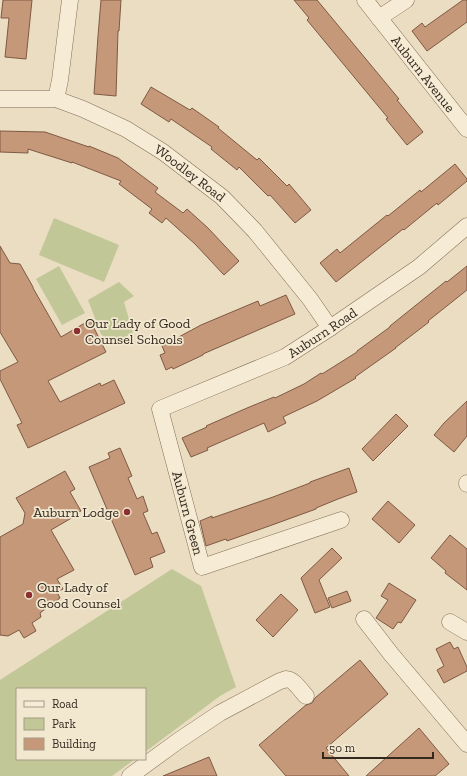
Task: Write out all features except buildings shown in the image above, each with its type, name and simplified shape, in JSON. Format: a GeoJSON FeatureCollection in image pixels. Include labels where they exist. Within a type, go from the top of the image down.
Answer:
{"type":"FeatureCollection","features":[{"type":"Feature","properties":{"kind":"street"},"geometry":{"type":"LineString","coordinates":[[56,99],[60,80],[70,0]]}},
{"type":"Feature","properties":{"kind":"street","name":"Auburn Avenue"},"geometry":{"type":"LineString","coordinates":[[365,0],[467,129]]}},
{"type":"Feature","properties":{"kind":"street"},"geometry":{"type":"LineString","coordinates":[[380,18],[406,0]]}},
{"type":"Feature","properties":{"kind":"street","name":"Woodley Road"},"geometry":{"type":"LineString","coordinates":[[0,99],[56,99],[83,109],[126,129],[163,152],[222,197],[255,231],[310,299],[330,328]]}},
{"type":"Feature","properties":{"kind":"street","name":"Auburn Road"},"geometry":{"type":"LineString","coordinates":[[160,409],[285,356],[330,328],[419,267],[467,226]]}},
{"type":"Feature","properties":{"kind":"street","name":"Auburn Green"},"geometry":{"type":"LineString","coordinates":[[160,409],[202,567],[341,520]]}},
{"type":"Feature","properties":{"kind":"street"},"geometry":{"type":"LineString","coordinates":[[364,619],[391,654],[467,744]]}},
{"type":"Feature","properties":{"kind":"street"},"geometry":{"type":"LineString","coordinates":[[450,622],[467,632]]}},
{"type":"Feature","properties":{"kind":"street"},"geometry":{"type":"LineString","coordinates":[[130,776],[220,713],[280,681],[286,679],[291,680],[306,696]]}},
{"type":"Feature","properties":{"kind":"green space"},"geometry":{"type":"Polygon","coordinates":[[[54,218],[119,245],[104,282],[39,255],[54,218]]]}},
{"type":"Feature","properties":{"kind":"green space"},"geometry":{"type":"Polygon","coordinates":[[[59,266],[85,313],[62,325],[36,279],[59,266]]]}},
{"type":"Feature","properties":{"kind":"green space"},"geometry":{"type":"Polygon","coordinates":[[[119,282],[134,296],[124,302],[133,333],[119,340],[104,337],[101,334],[88,300],[119,282]]]}},
{"type":"Feature","properties":{"kind":"green space"},"geometry":{"type":"Polygon","coordinates":[[[172,569],[201,586],[236,687],[220,696],[146,751],[146,688],[16,688],[16,760],[134,760],[112,776],[0,776],[0,680],[172,569]]]}},
{"type":"Feature","properties":{"kind":"place","name":"Our Lady of Good Counsel Schools"},"geometry":{"type":"Point","coordinates":[77,331]}},
{"type":"Feature","properties":{"kind":"place","name":"Auburn Lodge"},"geometry":{"type":"Point","coordinates":[127,512]}},
{"type":"Feature","properties":{"kind":"place","name":"Our Lady of Good Counsel"},"geometry":{"type":"Point","coordinates":[29,595]}}]}
